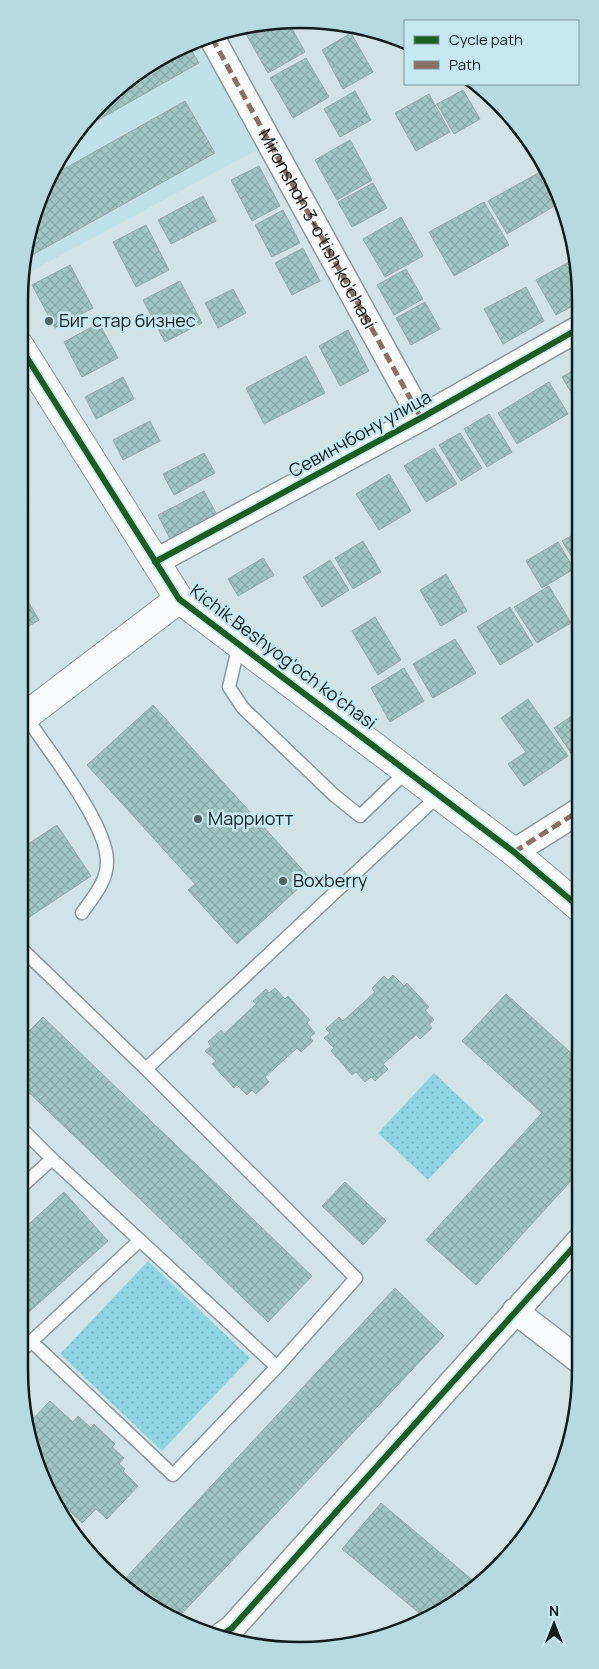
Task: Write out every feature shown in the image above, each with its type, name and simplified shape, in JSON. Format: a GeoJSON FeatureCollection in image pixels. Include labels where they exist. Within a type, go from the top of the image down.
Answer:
{"type":"FeatureCollection","features":[{"type":"Feature","properties":{"kind":"street","name":"Mironshoh 3-o'tish ko'chasi"},"geometry":{"type":"LineString","coordinates":[[214,41],[421,418]]}},
{"type":"Feature","properties":{"kind":"street","name":"Севинчбону улица"},"geometry":{"type":"LineString","coordinates":[[155,562],[421,418],[571,333]]}},
{"type":"Feature","properties":{"kind":"street","name":"Kichik Beshyog'och ko'chasi"},"geometry":{"type":"LineString","coordinates":[[28,360],[179,599],[514,852],[571,899]]}},
{"type":"Feature","properties":{"kind":"street"},"geometry":{"type":"LineString","coordinates":[[28,714],[179,599]]}},
{"type":"Feature","properties":{"kind":"street"},"geometry":{"type":"LineString","coordinates":[[514,852],[571,816]]}},
{"type":"Feature","properties":{"kind":"street"},"geometry":{"type":"LineString","coordinates":[[228,1632],[571,1250]]}},
{"type":"Feature","properties":{"kind":"street"},"geometry":{"type":"LineString","coordinates":[[515,1311],[571,1355]]}},
{"type":"Feature","properties":{"kind":"lane"},"geometry":{"type":"LineString","coordinates":[[239,644],[229,687],[243,708],[334,795],[360,816],[407,771]]}},
{"type":"Feature","properties":{"kind":"lane"},"geometry":{"type":"LineString","coordinates":[[28,727],[91,814],[105,842],[108,864],[102,884],[82,913]]}},
{"type":"Feature","properties":{"kind":"lane"},"geometry":{"type":"LineString","coordinates":[[146,1068],[439,795]]}},
{"type":"Feature","properties":{"kind":"lane"},"geometry":{"type":"LineString","coordinates":[[28,956],[146,1068],[356,1278],[277,1367],[173,1475],[32,1341]]}},
{"type":"Feature","properties":{"kind":"lane"},"geometry":{"type":"LineString","coordinates":[[28,1135],[277,1367]]}},
{"type":"Feature","properties":{"kind":"lane"},"geometry":{"type":"LineString","coordinates":[[28,1181],[52,1159]]}},
{"type":"Feature","properties":{"kind":"lane"},"geometry":{"type":"LineString","coordinates":[[28,1345],[140,1240]]}},
{"type":"Feature","properties":{"kind":"shaded area"},"geometry":{"type":"Polygon","coordinates":[[[203,45],[260,148],[29,272],[37,229],[48,195],[73,148],[95,120],[120,95],[148,73],[164,64],[203,45]]]}},
{"type":"Feature","properties":{"kind":"shaded area"},"geometry":{"type":"Polygon","coordinates":[[[434,1073],[484,1120],[428,1180],[378,1133],[434,1073]]]}},
{"type":"Feature","properties":{"kind":"shaded area"},"geometry":{"type":"Polygon","coordinates":[[[148,1261],[250,1358],[162,1451],[60,1354],[148,1261]]]}},
{"type":"Feature","properties":{"kind":"building"},"geometry":{"type":"Polygon","coordinates":[[[292,28],[305,52],[268,73],[246,34],[264,30],[292,28]]]}},
{"type":"Feature","properties":{"kind":"building"},"geometry":{"type":"Polygon","coordinates":[[[351,33],[373,72],[343,89],[322,50],[351,33]]]}},
{"type":"Feature","properties":{"kind":"building"},"geometry":{"type":"Polygon","coordinates":[[[191,50],[199,63],[93,123],[120,95],[148,73],[191,50]]]}},
{"type":"Feature","properties":{"kind":"building"},"geometry":{"type":"Polygon","coordinates":[[[306,58],[329,97],[293,118],[270,78],[306,58]]]}},
{"type":"Feature","properties":{"kind":"building"},"geometry":{"type":"Polygon","coordinates":[[[463,90],[480,119],[454,134],[437,104],[463,90]]]}},
{"type":"Feature","properties":{"kind":"building"},"geometry":{"type":"Polygon","coordinates":[[[355,91],[371,120],[340,137],[324,109],[355,91]]]}},
{"type":"Feature","properties":{"kind":"building"},"geometry":{"type":"Polygon","coordinates":[[[429,94],[450,132],[416,151],[395,113],[429,94]]]}},
{"type":"Feature","properties":{"kind":"building"},"geometry":{"type":"Polygon","coordinates":[[[185,101],[215,153],[31,256],[42,212],[60,171],[185,101]]]}},
{"type":"Feature","properties":{"kind":"building"},"geometry":{"type":"Polygon","coordinates":[[[350,140],[372,180],[337,200],[315,160],[350,140]]]}},
{"type":"Feature","properties":{"kind":"building"},"geometry":{"type":"Polygon","coordinates":[[[259,166],[280,206],[252,221],[231,180],[259,166]]]}},
{"type":"Feature","properties":{"kind":"building"},"geometry":{"type":"Polygon","coordinates":[[[539,172],[555,206],[507,234],[488,201],[539,172]]]}},
{"type":"Feature","properties":{"kind":"building"},"geometry":{"type":"Polygon","coordinates":[[[373,183],[387,208],[352,227],[338,202],[373,183]]]}},
{"type":"Feature","properties":{"kind":"building"},"geometry":{"type":"Polygon","coordinates":[[[203,196],[216,221],[171,244],[158,220],[203,196]]]}},
{"type":"Feature","properties":{"kind":"building"},"geometry":{"type":"Polygon","coordinates":[[[484,202],[509,245],[454,276],[429,232],[484,202]]]}},
{"type":"Feature","properties":{"kind":"building"},"geometry":{"type":"Polygon","coordinates":[[[283,210],[300,243],[272,257],[255,225],[283,210]]]}},
{"type":"Feature","properties":{"kind":"building"},"geometry":{"type":"Polygon","coordinates":[[[401,217],[423,256],[385,277],[363,239],[401,217]]]}},
{"type":"Feature","properties":{"kind":"building"},"geometry":{"type":"Polygon","coordinates":[[[146,225],[169,270],[136,287],[113,242],[146,225]]]}},
{"type":"Feature","properties":{"kind":"building"},"geometry":{"type":"Polygon","coordinates":[[[303,248],[320,281],[292,295],[275,263],[303,248]]]}},
{"type":"Feature","properties":{"kind":"building"},"geometry":{"type":"Polygon","coordinates":[[[569,262],[571,307],[556,315],[536,280],[569,262]]]}},
{"type":"Feature","properties":{"kind":"building"},"geometry":{"type":"Polygon","coordinates":[[[70,265],[93,308],[55,328],[32,285],[70,265]]]}},
{"type":"Feature","properties":{"kind":"building"},"geometry":{"type":"Polygon","coordinates":[[[406,269],[423,299],[394,315],[377,285],[406,269]]]}},
{"type":"Feature","properties":{"kind":"building"},"geometry":{"type":"Polygon","coordinates":[[[180,281],[202,323],[165,342],[143,300],[180,281]]]}},
{"type":"Feature","properties":{"kind":"building"},"geometry":{"type":"Polygon","coordinates":[[[526,287],[544,321],[503,344],[484,309],[526,287]]]}},
{"type":"Feature","properties":{"kind":"building"},"geometry":{"type":"Polygon","coordinates":[[[233,289],[246,313],[218,328],[205,303],[233,289]]]}},
{"type":"Feature","properties":{"kind":"building"},"geometry":{"type":"Polygon","coordinates":[[[425,302],[440,329],[411,345],[396,318],[425,302]]]}},
{"type":"Feature","properties":{"kind":"building"},"geometry":{"type":"Polygon","coordinates":[[[99,323],[118,358],[82,377],[64,342],[99,323]]]}},
{"type":"Feature","properties":{"kind":"building"},"geometry":{"type":"Polygon","coordinates":[[[348,330],[369,371],[340,386],[319,346],[348,330]]]}},
{"type":"Feature","properties":{"kind":"building"},"geometry":{"type":"Polygon","coordinates":[[[306,356],[325,393],[264,424],[246,388],[306,356]]]}},
{"type":"Feature","properties":{"kind":"building"},"geometry":{"type":"Polygon","coordinates":[[[571,372],[571,392],[562,377],[571,372]]]}},
{"type":"Feature","properties":{"kind":"building"},"geometry":{"type":"Polygon","coordinates":[[[123,377],[134,399],[96,419],[85,397],[123,377]]]}},
{"type":"Feature","properties":{"kind":"building"},"geometry":{"type":"Polygon","coordinates":[[[549,382],[568,414],[517,444],[498,413],[549,382]]]}},
{"type":"Feature","properties":{"kind":"building"},"geometry":{"type":"Polygon","coordinates":[[[489,414],[512,452],[487,467],[464,429],[489,414]]]}},
{"type":"Feature","properties":{"kind":"building"},"geometry":{"type":"Polygon","coordinates":[[[150,421],[160,441],[123,460],[113,440],[150,421]]]}},
{"type":"Feature","properties":{"kind":"building"},"geometry":{"type":"Polygon","coordinates":[[[460,433],[482,468],[461,481],[439,445],[460,433]]]}},
{"type":"Feature","properties":{"kind":"building"},"geometry":{"type":"Polygon","coordinates":[[[434,448],[457,484],[426,502],[404,466],[434,448]]]}},
{"type":"Feature","properties":{"kind":"building"},"geometry":{"type":"Polygon","coordinates":[[[204,453],[215,473],[174,495],[163,474],[204,453]]]}},
{"type":"Feature","properties":{"kind":"building"},"geometry":{"type":"Polygon","coordinates":[[[389,474],[411,511],[379,530],[356,494],[389,474]]]}},
{"type":"Feature","properties":{"kind":"building"},"geometry":{"type":"Polygon","coordinates":[[[204,491],[217,515],[170,539],[158,515],[204,491]]]}},
{"type":"Feature","properties":{"kind":"building"},"geometry":{"type":"Polygon","coordinates":[[[571,536],[571,556],[562,541],[571,536]]]}},
{"type":"Feature","properties":{"kind":"building"},"geometry":{"type":"Polygon","coordinates":[[[363,541],[381,572],[353,589],[335,558],[363,541]]]}},
{"type":"Feature","properties":{"kind":"building"},"geometry":{"type":"Polygon","coordinates":[[[558,542],[571,564],[571,571],[542,588],[526,561],[558,542]]]}},
{"type":"Feature","properties":{"kind":"building"},"geometry":{"type":"Polygon","coordinates":[[[263,558],[274,575],[238,596],[228,579],[263,558]]]}},
{"type":"Feature","properties":{"kind":"building"},"geometry":{"type":"Polygon","coordinates":[[[330,560],[349,590],[322,607],[303,577],[330,560]]]}},
{"type":"Feature","properties":{"kind":"building"},"geometry":{"type":"Polygon","coordinates":[[[446,574],[467,611],[441,626],[420,590],[446,574]]]}},
{"type":"Feature","properties":{"kind":"building"},"geometry":{"type":"Polygon","coordinates":[[[549,586],[571,623],[537,643],[514,607],[549,586]]]}},
{"type":"Feature","properties":{"kind":"building"},"geometry":{"type":"Polygon","coordinates":[[[28,601],[39,620],[28,627],[28,601]]]}},
{"type":"Feature","properties":{"kind":"building"},"geometry":{"type":"Polygon","coordinates":[[[510,607],[533,645],[500,665],[477,627],[510,607]]]}},
{"type":"Feature","properties":{"kind":"building"},"geometry":{"type":"Polygon","coordinates":[[[375,617],[401,660],[378,675],[352,631],[375,617]]]}},
{"type":"Feature","properties":{"kind":"building"},"geometry":{"type":"Polygon","coordinates":[[[455,639],[476,673],[433,698],[413,664],[455,639]]]}},
{"type":"Feature","properties":{"kind":"building"},"geometry":{"type":"Polygon","coordinates":[[[404,668],[424,701],[390,722],[371,688],[404,668]]]}},
{"type":"Feature","properties":{"kind":"building"},"geometry":{"type":"Polygon","coordinates":[[[528,699],[568,756],[524,786],[508,764],[526,752],[501,718],[528,699]]]}},
{"type":"Feature","properties":{"kind":"building"},"geometry":{"type":"Polygon","coordinates":[[[153,705],[310,878],[237,944],[188,890],[195,884],[87,765],[153,705]]]}},
{"type":"Feature","properties":{"kind":"building"},"geometry":{"type":"Polygon","coordinates":[[[571,716],[571,753],[554,728],[571,716]]]}},
{"type":"Feature","properties":{"kind":"building"},"geometry":{"type":"Polygon","coordinates":[[[57,825],[91,876],[28,918],[28,844],[57,825]]]}},
{"type":"Feature","properties":{"kind":"building"},"geometry":{"type":"Polygon","coordinates":[[[393,975],[404,986],[407,983],[429,1007],[425,1010],[434,1020],[429,1024],[432,1028],[420,1039],[416,1035],[383,1064],[388,1069],[375,1081],[371,1077],[365,1082],[356,1072],[352,1075],[331,1051],[334,1048],[324,1038],[330,1033],[326,1029],[339,1017],[343,1021],[375,992],[372,988],[384,976],[388,980],[393,975]]]}},
{"type":"Feature","properties":{"kind":"building"},"geometry":{"type":"Polygon","coordinates":[[[275,988],[285,999],[288,996],[310,1020],[307,1023],[315,1033],[310,1037],[313,1041],[301,1052],[297,1048],[265,1077],[269,1082],[256,1094],[252,1090],[247,1095],[237,1085],[234,1088],[212,1064],[216,1061],[205,1051],[211,1046],[208,1042],[221,1030],[224,1034],[256,1004],[253,1001],[266,989],[269,993],[275,988]]]}},
{"type":"Feature","properties":{"kind":"building"},"geometry":{"type":"Polygon","coordinates":[[[506,994],[571,1053],[571,1181],[476,1285],[426,1240],[542,1113],[462,1041],[506,994]]]}},
{"type":"Feature","properties":{"kind":"building"},"geometry":{"type":"Polygon","coordinates":[[[43,1017],[312,1276],[268,1322],[28,1092],[28,1032],[43,1017]]]}},
{"type":"Feature","properties":{"kind":"building"},"geometry":{"type":"Polygon","coordinates":[[[345,1182],[386,1221],[363,1245],[322,1206],[345,1182]]]}},
{"type":"Feature","properties":{"kind":"building"},"geometry":{"type":"Polygon","coordinates":[[[64,1192],[108,1241],[28,1313],[28,1225],[64,1192]]]}},
{"type":"Feature","properties":{"kind":"building"},"geometry":{"type":"Polygon","coordinates":[[[395,1288],[444,1336],[181,1614],[148,1596],[125,1578],[395,1288]]]}},
{"type":"Feature","properties":{"kind":"building"},"geometry":{"type":"Polygon","coordinates":[[[50,1401],[73,1422],[78,1416],[91,1428],[94,1424],[115,1444],[112,1447],[124,1458],[119,1464],[125,1469],[123,1471],[138,1486],[107,1519],[96,1509],[82,1523],[64,1505],[48,1474],[32,1419],[50,1401]]]}},
{"type":"Feature","properties":{"kind":"building"},"geometry":{"type":"Polygon","coordinates":[[[381,1503],[472,1580],[451,1596],[419,1613],[342,1549],[381,1503]]]}},
{"type":"Feature","properties":{"kind":"marked path"},"geometry":{"type":"LineString","coordinates":[[214,41],[421,418]]}},
{"type":"Feature","properties":{"kind":"marked path"},"geometry":{"type":"LineString","coordinates":[[514,852],[571,816]]}},
{"type":"Feature","properties":{"kind":"cycle path"},"geometry":{"type":"LineString","coordinates":[[155,562],[421,418],[571,333]]}},
{"type":"Feature","properties":{"kind":"cycle path"},"geometry":{"type":"LineString","coordinates":[[28,359],[179,599],[514,852],[571,900]]}},
{"type":"Feature","properties":{"kind":"cycle path"},"geometry":{"type":"LineString","coordinates":[[227,1631],[571,1250]]}},
{"type":"Feature","properties":{"kind":"place","name":"Биг стар бизнес"},"geometry":{"type":"Point","coordinates":[49,321]}},
{"type":"Feature","properties":{"kind":"place","name":"Марриотт"},"geometry":{"type":"Point","coordinates":[198,819]}},
{"type":"Feature","properties":{"kind":"place","name":"Boxberry"},"geometry":{"type":"Point","coordinates":[283,881]}}]}
